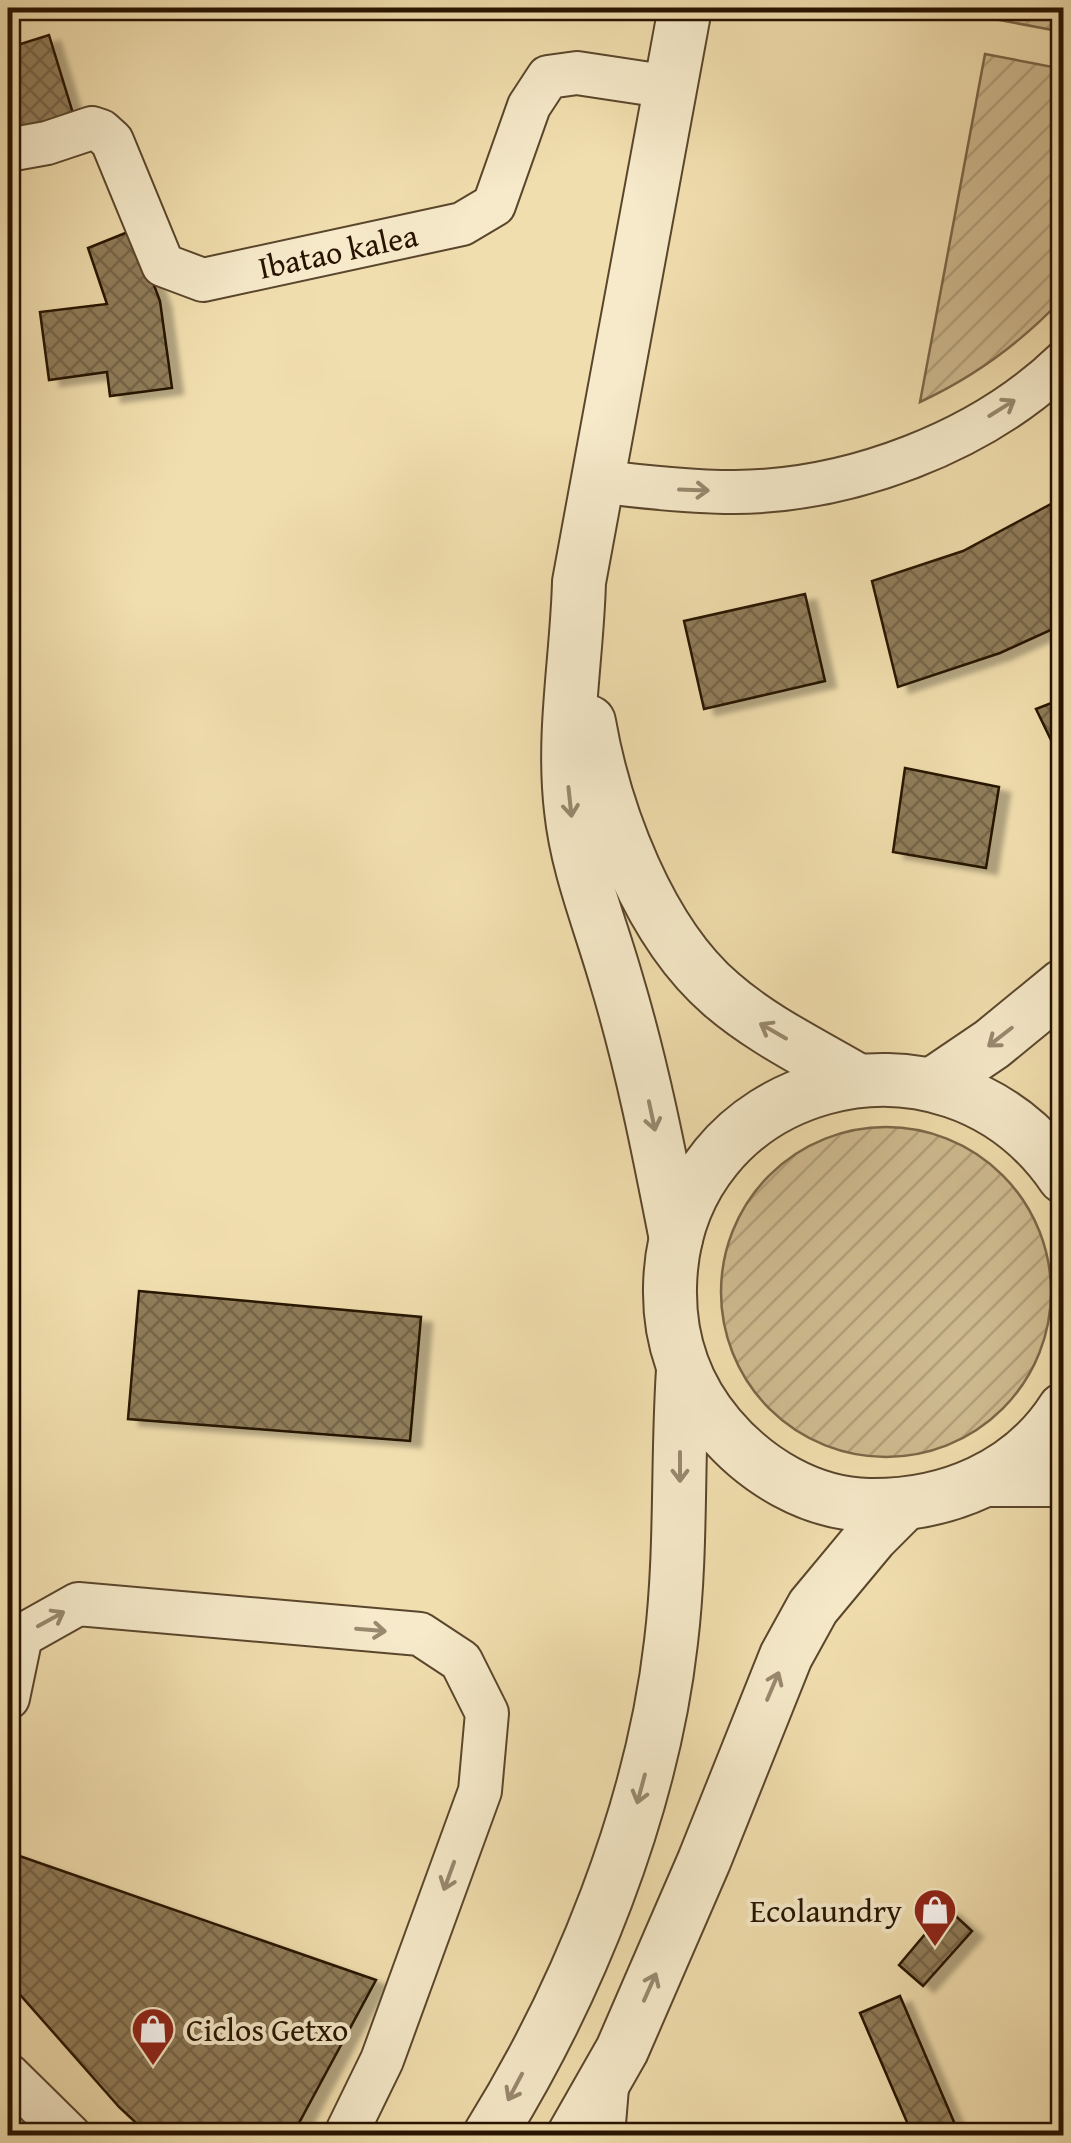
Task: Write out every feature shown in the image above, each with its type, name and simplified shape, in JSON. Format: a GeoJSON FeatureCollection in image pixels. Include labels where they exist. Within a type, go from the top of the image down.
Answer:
{"type":"FeatureCollection","features":[{"type":"Feature","properties":{"kind":"street"},"geometry":{"type":"LineString","coordinates":[[676,1240],[647,1094],[578,854],[566,744],[578,635],[578,582],[685,8]]}},
{"type":"Feature","properties":{"kind":"street","name":"Ibatao kalea"},"geometry":{"type":"LineString","coordinates":[[8,150],[48,143],[92,128],[101,131],[112,141],[163,265],[203,280],[462,224],[494,205],[529,106],[548,77],[577,73],[670,87]]}},
{"type":"Feature","properties":{"kind":"street"},"geometry":{"type":"LineString","coordinates":[[597,481],[738,492],[796,487],[853,475],[908,458],[961,434],[1011,404],[1064,362]]}},
{"type":"Feature","properties":{"kind":"street"},"geometry":{"type":"LineString","coordinates":[[578,635],[589,726],[611,810],[631,861],[663,921],[690,961],[718,992],[750,1018],[857,1080]]}},
{"type":"Feature","properties":{"kind":"street"},"geometry":{"type":"LineString","coordinates":[[933,1084],[992,1044],[1064,985]]}},
{"type":"Feature","properties":{"kind":"street"},"geometry":{"type":"LineString","coordinates":[[488,2136],[555,2013],[602,1911],[642,1789],[659,1716],[676,1599],[683,1370],[669,1305],[670,1272],[690,1200],[712,1163],[741,1132],[776,1107],[815,1090],[857,1080],[895,1078],[933,1084],[998,1111],[1026,1133],[1064,1176]]}},
{"type":"Feature","properties":{"kind":"street"},"geometry":{"type":"LineString","coordinates":[[683,1370],[714,1422],[734,1445],[770,1474],[812,1494],[857,1505],[902,1506],[978,1485],[1038,1442],[1064,1408]]}},
{"type":"Feature","properties":{"kind":"street"},"geometry":{"type":"LineString","coordinates":[[978,1485],[1064,1485]]}},
{"type":"Feature","properties":{"kind":"street"},"geometry":{"type":"LineString","coordinates":[[573,2136],[622,2050],[704,1861],[786,1656],[813,1607],[902,1506]]}},
{"type":"Feature","properties":{"kind":"street"},"geometry":{"type":"LineString","coordinates":[[8,1698],[21,1636],[78,1604],[420,1634],[460,1661],[487,1713],[480,1791],[382,2060],[345,2136]]}},
{"type":"Feature","properties":{"kind":"street"},"geometry":{"type":"LineString","coordinates":[[8,2076],[70,2136]]}},
{"type":"Feature","properties":{"kind":"lane"},"geometry":{"type":"LineString","coordinates":[[614,2136],[622,2050]]}},
{"type":"Feature","properties":{"kind":"shaded area"},"geometry":{"type":"Polygon","coordinates":[[[996,8],[1063,8],[1063,32],[994,19],[996,8]]]}},
{"type":"Feature","properties":{"kind":"shaded area"},"geometry":{"type":"Polygon","coordinates":[[[985,54],[1063,69],[1063,298],[997,357],[920,402],[985,54]]]}},
{"type":"Feature","properties":{"kind":"shaded area"},"geometry":{"type":"Polygon","coordinates":[[[886,1127],[949,1140],[977,1155],[1002,1176],[1023,1201],[1038,1229],[1051,1292],[1038,1355],[1023,1383],[1002,1408],[977,1429],[949,1444],[886,1457],[823,1444],[795,1429],[770,1408],[749,1383],[734,1355],[721,1292],[734,1229],[749,1201],[770,1176],[795,1155],[823,1140],[886,1127]]]}},
{"type":"Feature","properties":{"kind":"building"},"geometry":{"type":"Polygon","coordinates":[[[49,35],[75,120],[14,138],[8,117],[8,48],[49,35]]]}},
{"type":"Feature","properties":{"kind":"building"},"geometry":{"type":"Polygon","coordinates":[[[133,230],[160,301],[172,388],[110,396],[107,372],[49,380],[40,312],[107,304],[88,248],[133,230]]]}},
{"type":"Feature","properties":{"kind":"building"},"geometry":{"type":"Polygon","coordinates":[[[1064,497],[1064,624],[1000,653],[898,687],[872,581],[963,551],[1064,497]]]}},
{"type":"Feature","properties":{"kind":"building"},"geometry":{"type":"Polygon","coordinates":[[[805,594],[825,681],[704,709],[684,621],[805,594]]]}},
{"type":"Feature","properties":{"kind":"building"},"geometry":{"type":"Polygon","coordinates":[[[1064,698],[1064,767],[1036,709],[1064,698]]]}},
{"type":"Feature","properties":{"kind":"building"},"geometry":{"type":"Polygon","coordinates":[[[905,768],[999,787],[986,868],[893,852],[905,768]]]}},
{"type":"Feature","properties":{"kind":"building"},"geometry":{"type":"Polygon","coordinates":[[[139,1291],[421,1317],[410,1441],[128,1419],[139,1291]]]}},
{"type":"Feature","properties":{"kind":"building"},"geometry":{"type":"Polygon","coordinates":[[[8,1852],[376,1980],[292,2136],[150,2136],[119,2107],[8,1981],[8,1852]]]}},
{"type":"Feature","properties":{"kind":"building","name":"Ecolaundry"},"geometry":{"type":"Polygon","coordinates":[[[947,1908],[972,1931],[923,1986],[899,1965],[947,1908]]]}},
{"type":"Feature","properties":{"kind":"building"},"geometry":{"type":"Polygon","coordinates":[[[900,1996],[960,2136],[913,2136],[860,2013],[900,1996]]]}},
{"type":"Feature","properties":{"kind":"place","name":"Ecolaundry"},"geometry":{"type":"Point","coordinates":[935,1948]}},
{"type":"Feature","properties":{"kind":"place","name":"Ciclos Getxo"},"geometry":{"type":"Point","coordinates":[153,2067]}}]}
